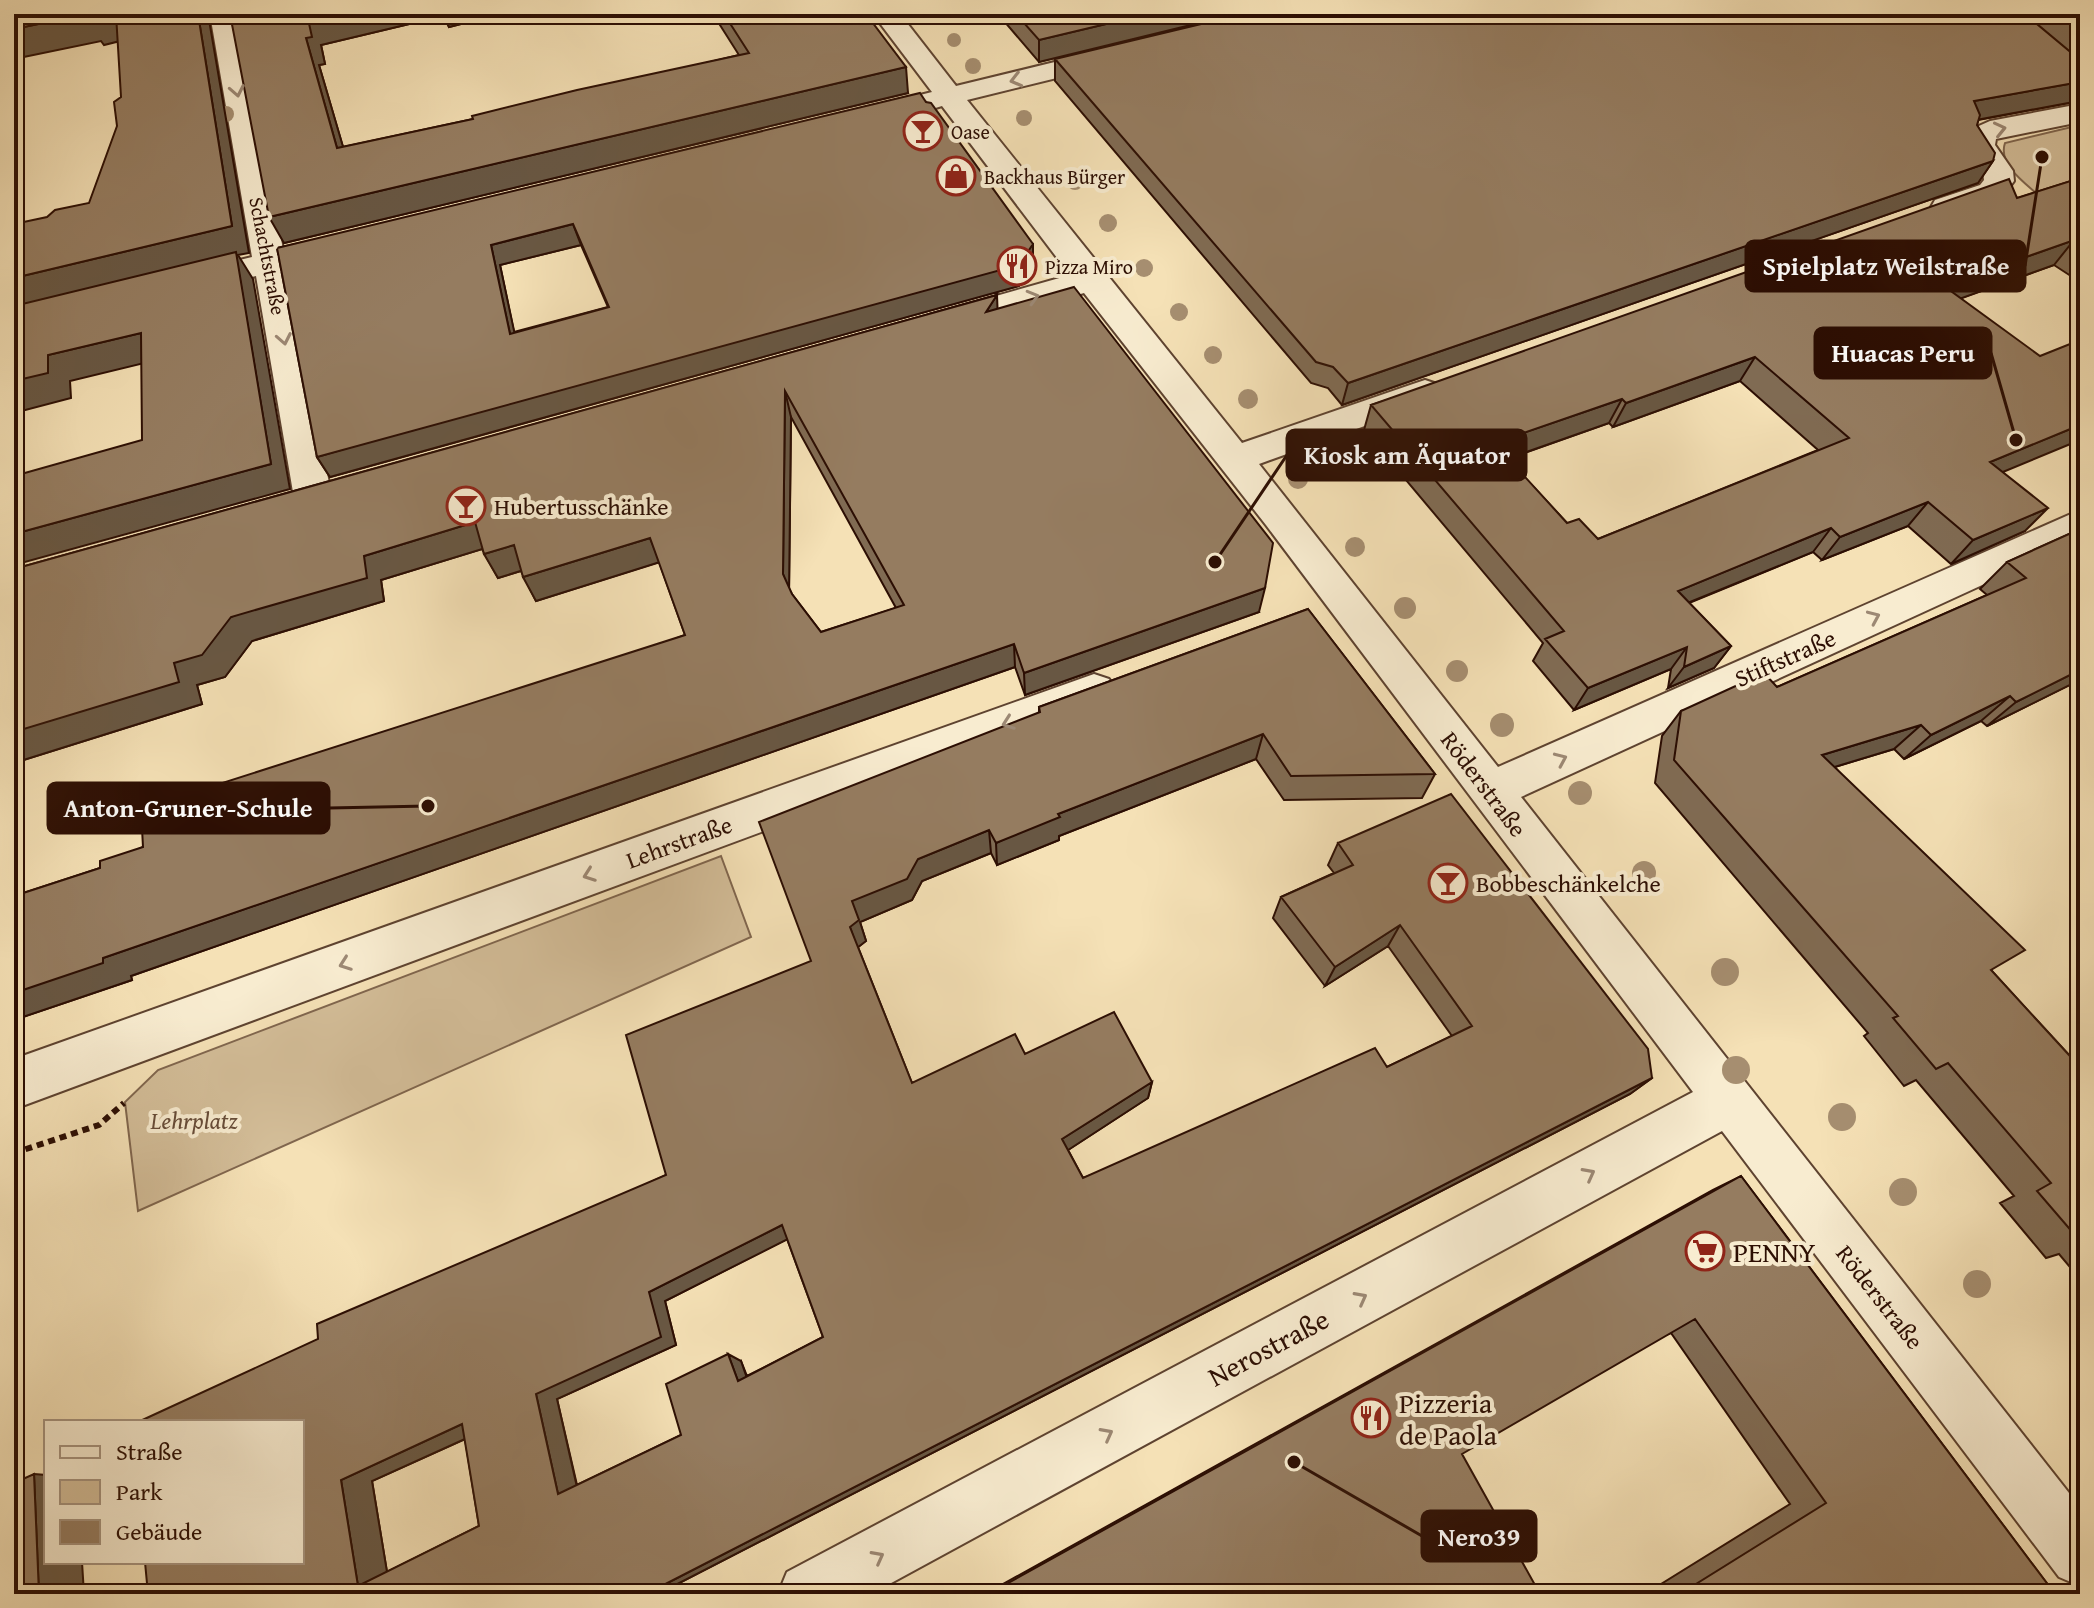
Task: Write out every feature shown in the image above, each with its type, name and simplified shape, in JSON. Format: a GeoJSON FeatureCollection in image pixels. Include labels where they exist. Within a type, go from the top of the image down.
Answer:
{"type":"FeatureCollection","features":[{"type":"Feature","properties":{"kind":"street","name":"Schachtstraße"},"geometry":{"type":"LineString","coordinates":[[223,14],[311,498]]}},
{"type":"Feature","properties":{"kind":"street","name":"Röderstraße"},"geometry":{"type":"LineString","coordinates":[[886,14],[1091,280],[1235,459],[1329,605],[1490,791],[2080,1556]]}},
{"type":"Feature","properties":{"kind":"street"},"geometry":{"type":"LineString","coordinates":[[887,112],[1136,50]]}},
{"type":"Feature","properties":{"kind":"street"},"geometry":{"type":"LineString","coordinates":[[1917,217],[1991,191],[1996,186],[1998,171],[1980,145],[1982,135],[1990,130],[2080,113]]}},
{"type":"Feature","properties":{"kind":"street"},"geometry":{"type":"LineString","coordinates":[[164,288],[366,239]]}},
{"type":"Feature","properties":{"kind":"street"},"geometry":{"type":"LineString","coordinates":[[906,332],[1091,280]]}},
{"type":"Feature","properties":{"kind":"street"},"geometry":{"type":"LineString","coordinates":[[1235,459],[1457,380]]}},
{"type":"Feature","properties":{"kind":"street","name":"Stiftstraße"},"geometry":{"type":"LineString","coordinates":[[1490,791],[2080,524]]}},
{"type":"Feature","properties":{"kind":"street","name":"Lehrstraße"},"geometry":{"type":"LineString","coordinates":[[14,1084],[1137,676]]}},
{"type":"Feature","properties":{"kind":"street","name":"Nerostraße"},"geometry":{"type":"LineString","coordinates":[[809,1594],[1727,1101]]}},
{"type":"Feature","properties":{"kind":"path"},"geometry":{"type":"LineString","coordinates":[[14,1153],[99,1125],[125,1102]]}},
{"type":"Feature","properties":{"kind":"green space"},"geometry":{"type":"Polygon","coordinates":[[[2080,125],[2080,182],[2036,193],[2018,177],[2005,158],[2005,143],[2080,125]]]}},
{"type":"Feature","properties":{"kind":"green space","name":"Lehrplatz"},"geometry":{"type":"Polygon","coordinates":[[[721,856],[751,937],[138,1211],[125,1102],[158,1070],[721,856]]]}},
{"type":"Feature","properties":{"kind":"building"},"geometry":{"type":"Polygon","coordinates":[[[14,14],[87,14],[14,29],[14,14]]]}},
{"type":"Feature","properties":{"kind":"building"},"geometry":{"type":"Polygon","coordinates":[[[87,14],[109,14],[88,19],[87,14]]]}},
{"type":"Feature","properties":{"kind":"building"},"geometry":{"type":"Polygon","coordinates":[[[116,14],[198,14],[232,226],[14,278],[14,224],[47,217],[55,210],[89,203],[117,126],[114,102],[121,97],[116,14]]]}},
{"type":"Feature","properties":{"kind":"building"},"geometry":{"type":"Polygon","coordinates":[[[230,14],[328,14],[308,19],[312,37],[306,38],[337,148],[473,119],[472,116],[577,90],[749,53],[724,14],[866,14],[906,67],[269,217],[230,14]]]}},
{"type":"Feature","properties":{"kind":"building"},"geometry":{"type":"Polygon","coordinates":[[[1016,14],[1148,14],[1039,40],[1016,14]]]}},
{"type":"Feature","properties":{"kind":"building"},"geometry":{"type":"Polygon","coordinates":[[[1243,14],[2025,14],[2080,60],[2080,82],[1974,101],[1980,115],[1977,125],[1995,153],[1993,161],[1348,383],[1333,367],[1316,362],[1055,59],[1243,14]]]}},
{"type":"Feature","properties":{"kind":"building"},"geometry":{"type":"Polygon","coordinates":[[[2065,14],[2080,14],[2080,26],[2065,14]]]}},
{"type":"Feature","properties":{"kind":"building"},"geometry":{"type":"Polygon","coordinates":[[[920,93],[926,102],[931,103],[1033,244],[1019,265],[317,457],[277,248],[920,93]],[[573,224],[491,245],[510,334],[609,307],[573,224]]]}},
{"type":"Feature","properties":{"kind":"building"},"geometry":{"type":"Polygon","coordinates":[[[2080,178],[2080,244],[2074,240],[1944,286],[2040,356],[2080,340],[2080,425],[1990,462],[2048,508],[1973,540],[1928,502],[1840,537],[1831,528],[1678,591],[1731,646],[1684,667],[1687,647],[1588,688],[1545,639],[1564,631],[1371,405],[2009,179],[2017,198],[2080,178]],[[1755,357],[1626,403],[1622,399],[1494,443],[1567,523],[1579,519],[1598,539],[1849,438],[1755,357]]]}},
{"type":"Feature","properties":{"kind":"building"},"geometry":{"type":"Polygon","coordinates":[[[236,252],[271,464],[14,534],[14,476],[142,440],[141,333],[48,355],[48,373],[14,381],[14,306],[236,252]]]}},
{"type":"Feature","properties":{"kind":"building"},"geometry":{"type":"Polygon","coordinates":[[[1074,287],[1273,543],[1265,588],[1024,673],[1014,644],[103,958],[103,963],[14,993],[14,896],[100,868],[100,861],[143,847],[141,809],[685,635],[650,538],[523,577],[514,545],[484,554],[475,522],[364,556],[367,578],[231,617],[202,655],[174,663],[179,682],[14,732],[14,569],[997,295],[986,312],[1074,287]],[[785,391],[783,574],[792,594],[821,632],[904,605],[785,391]]]}},
{"type":"Feature","properties":{"kind":"building"},"geometry":{"type":"Polygon","coordinates":[[[2080,529],[2080,670],[2016,702],[2010,696],[1931,735],[1921,725],[1822,755],[2025,950],[1991,970],[2080,1067],[2080,1241],[2037,1191],[2051,1183],[1948,1063],[1936,1069],[1893,1018],[1898,1016],[1674,760],[1681,711],[1764,673],[1777,687],[2026,578],[2007,562],[2080,529]]]}},
{"type":"Feature","properties":{"kind":"building"},"geometry":{"type":"Polygon","coordinates":[[[1308,609],[1435,774],[1291,776],[1263,734],[1058,814],[1060,817],[996,843],[989,830],[918,859],[907,879],[852,901],[859,920],[850,927],[912,1083],[1015,1034],[1025,1054],[1114,1012],[1152,1082],[1062,1139],[1083,1178],[1375,1048],[1387,1067],[1472,1026],[1400,925],[1335,967],[1281,897],[1353,865],[1338,843],[1451,794],[1648,1049],[1652,1078],[646,1594],[148,1594],[145,1564],[304,1564],[304,1420],[142,1420],[318,1339],[317,1324],[666,1175],[626,1035],[811,961],[759,822],[1040,712],[1039,707],[1308,609]],[[782,1225],[649,1292],[661,1337],[536,1394],[558,1494],[681,1435],[666,1384],[728,1354],[738,1381],[823,1337],[782,1225]],[[462,1424],[341,1480],[358,1586],[479,1526],[462,1424]]]}},
{"type":"Feature","properties":{"kind":"building"},"geometry":{"type":"Polygon","coordinates":[[[1741,1176],[2055,1594],[1680,1594],[1826,1503],[1695,1319],[1462,1454],[1540,1594],[1004,1594],[1001,1587],[1741,1176]]]}},
{"type":"Feature","properties":{"kind":"building"},"geometry":{"type":"Polygon","coordinates":[[[34,1474],[39,1594],[14,1594],[14,1483],[34,1474]]]}},
{"type":"Feature","properties":{"kind":"place","name":"Oase"},"geometry":{"type":"Point","coordinates":[923,131]}},
{"type":"Feature","properties":{"kind":"place","name":"Spielplatz Weilstraße"},"geometry":{"type":"Point","coordinates":[2042,157]}},
{"type":"Feature","properties":{"kind":"place","name":"Backhaus Bürger"},"geometry":{"type":"Point","coordinates":[956,176]}},
{"type":"Feature","properties":{"kind":"place","name":"Pizza Miro"},"geometry":{"type":"Point","coordinates":[1017,266]}},
{"type":"Feature","properties":{"kind":"place","name":"Huacas Peru"},"geometry":{"type":"Point","coordinates":[2016,440]}},
{"type":"Feature","properties":{"kind":"place","name":"Hubertusschänke"},"geometry":{"type":"Point","coordinates":[466,506]}},
{"type":"Feature","properties":{"kind":"place","name":"Kiosk am Äquator"},"geometry":{"type":"Point","coordinates":[1215,562]}},
{"type":"Feature","properties":{"kind":"place","name":"Anton-Gruner-Schule"},"geometry":{"type":"Point","coordinates":[428,806]}},
{"type":"Feature","properties":{"kind":"place","name":"Bobbeschänkelche"},"geometry":{"type":"Point","coordinates":[1448,883]}},
{"type":"Feature","properties":{"kind":"place","name":"PENNY"},"geometry":{"type":"Point","coordinates":[1705,1251]}},
{"type":"Feature","properties":{"kind":"place","name":"Pizzeria de Paola"},"geometry":{"type":"Point","coordinates":[1371,1418]}},
{"type":"Feature","properties":{"kind":"place","name":"Nero39"},"geometry":{"type":"Point","coordinates":[1294,1462]}}]}
